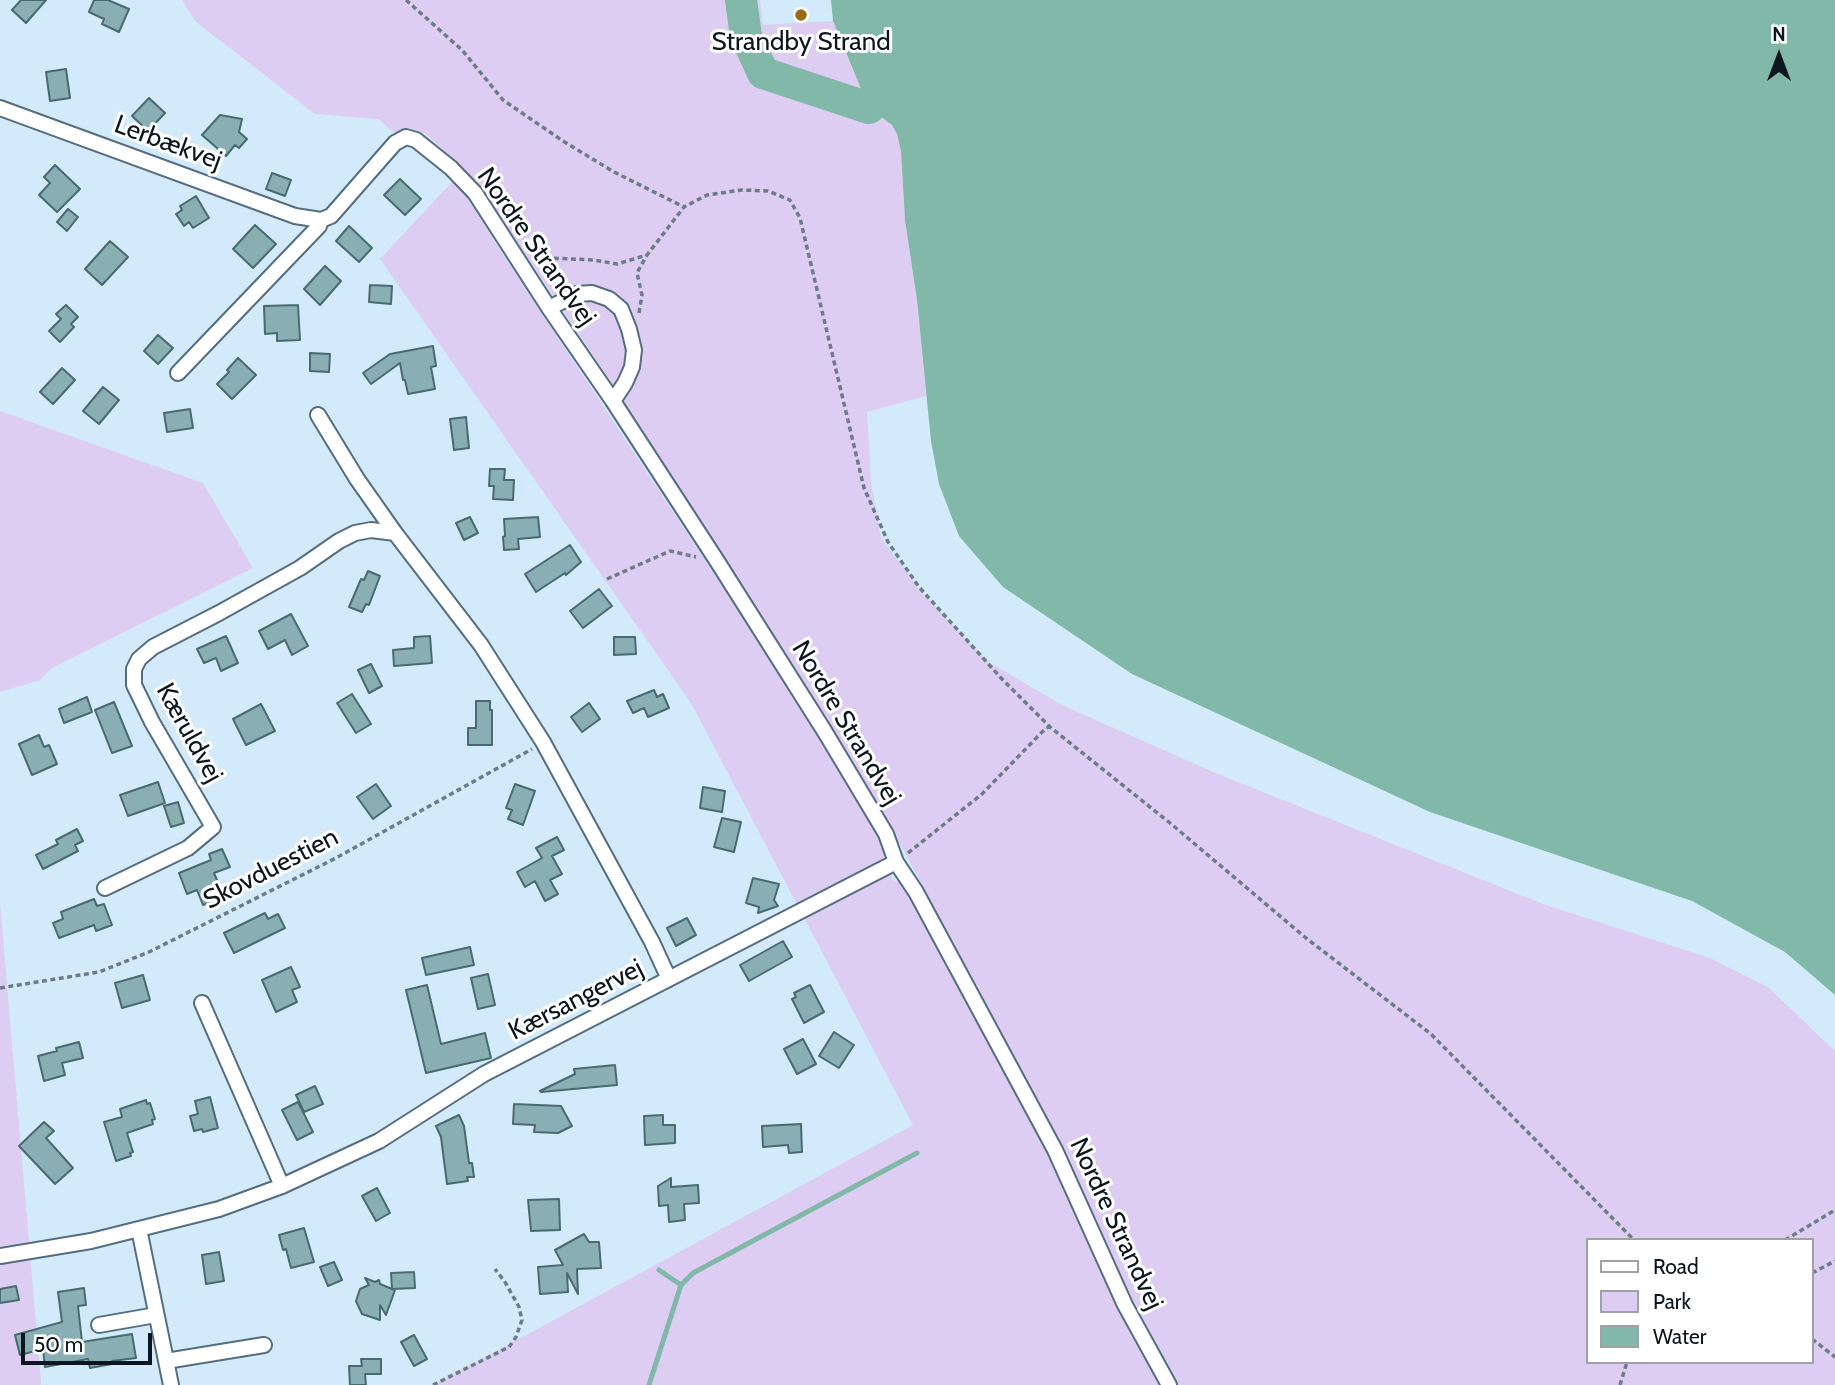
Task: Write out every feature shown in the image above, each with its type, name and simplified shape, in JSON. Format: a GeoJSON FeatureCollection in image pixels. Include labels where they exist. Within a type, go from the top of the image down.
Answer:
{"type":"FeatureCollection","features":[{"type":"Feature","properties":{"kind":"street","name":"Lerbækvej"},"geometry":{"type":"LineString","coordinates":[[0,108],[295,216],[321,220]]}},
{"type":"Feature","properties":{"kind":"street","name":"Nordre Strandvej"},"geometry":{"type":"LineString","coordinates":[[321,220],[331,216],[395,143],[406,137],[416,140],[475,192],[717,561],[886,834],[896,863],[916,892],[1055,1150],[1125,1305],[1170,1385]]}},
{"type":"Feature","properties":{"kind":"street"},"geometry":{"type":"LineString","coordinates":[[178,373],[319,226],[321,220]]}},
{"type":"Feature","properties":{"kind":"street"},"geometry":{"type":"LineString","coordinates":[[549,308],[577,294],[592,293],[609,299],[621,309],[634,350],[632,367],[613,401]]}},
{"type":"Feature","properties":{"kind":"street"},"geometry":{"type":"LineString","coordinates":[[318,415],[357,479],[481,645],[543,742],[652,942],[669,979]]}},
{"type":"Feature","properties":{"kind":"street","name":"Kæruldvej"},"geometry":{"type":"LineString","coordinates":[[105,887],[188,848],[213,827],[152,722],[134,685],[134,669],[139,659],[153,647],[300,568],[355,533],[371,530],[395,533]]}},
{"type":"Feature","properties":{"kind":"street","name":"Kærsangervej"},"geometry":{"type":"LineString","coordinates":[[0,1256],[92,1241],[219,1209],[282,1186],[379,1141],[484,1074],[896,863]]}},
{"type":"Feature","properties":{"kind":"street"},"geometry":{"type":"LineString","coordinates":[[202,1003],[282,1186]]}},
{"type":"Feature","properties":{"kind":"street"},"geometry":{"type":"LineString","coordinates":[[139,1229],[170,1385]]}},
{"type":"Feature","properties":{"kind":"street"},"geometry":{"type":"LineString","coordinates":[[99,1325],[156,1315]]}},
{"type":"Feature","properties":{"kind":"street"},"geometry":{"type":"LineString","coordinates":[[166,1362],[264,1345]]}},
{"type":"Feature","properties":{"kind":"path"},"geometry":{"type":"LineString","coordinates":[[406,0],[462,50],[503,100],[614,172],[684,206]]}},
{"type":"Feature","properties":{"kind":"path"},"geometry":{"type":"LineString","coordinates":[[629,329],[639,318],[642,295],[637,273],[684,206],[707,195],[742,190],[768,191],[790,200],[800,218],[864,488],[888,542],[919,587],[1048,728],[1200,848],[1306,937],[1431,1034],[1632,1238]]}},
{"type":"Feature","properties":{"kind":"path"},"geometry":{"type":"LineString","coordinates":[[506,239],[549,258],[617,264],[648,255]]}},
{"type":"Feature","properties":{"kind":"path"},"geometry":{"type":"LineString","coordinates":[[607,579],[670,551],[717,561]]}},
{"type":"Feature","properties":{"kind":"path"},"geometry":{"type":"LineString","coordinates":[[896,863],[982,794],[1048,728]]}},
{"type":"Feature","properties":{"kind":"path","name":"Skovduestien"},"geometry":{"type":"LineString","coordinates":[[0,988],[99,972],[149,952],[336,858],[543,742]]}},
{"type":"Feature","properties":{"kind":"path"},"geometry":{"type":"LineString","coordinates":[[1788,1238],[1835,1210]]}},
{"type":"Feature","properties":{"kind":"path"},"geometry":{"type":"LineString","coordinates":[[1814,1272],[1835,1261]]}},
{"type":"Feature","properties":{"kind":"path"},"geometry":{"type":"LineString","coordinates":[[433,1385],[509,1348],[516,1337],[522,1320],[519,1307],[506,1282],[495,1269]]}},
{"type":"Feature","properties":{"kind":"path"},"geometry":{"type":"LineString","coordinates":[[1814,1341],[1835,1357]]}},
{"type":"Feature","properties":{"kind":"path"},"geometry":{"type":"LineString","coordinates":[[1620,1385],[1626,1364]]}},
{"type":"Feature","properties":{"kind":"green space"},"geometry":{"type":"Polygon","coordinates":[[[182,0],[760,0],[763,25],[833,21],[869,108],[892,125],[897,134],[901,151],[905,220],[917,300],[926,396],[867,412],[871,482],[881,538],[921,592],[987,661],[1064,706],[1218,774],[1543,904],[1710,958],[1768,987],[1835,1051],[1835,1385],[1179,1385],[1133,1300],[1061,1147],[902,847],[826,722],[675,493],[615,388],[477,182],[426,134],[409,128],[396,134],[378,119],[315,114],[196,22],[182,0]]]}},
{"type":"Feature","properties":{"kind":"green space"},"geometry":{"type":"Polygon","coordinates":[[[452,182],[471,199],[494,241],[820,734],[886,848],[883,860],[893,880],[905,885],[1048,1152],[1150,1369],[1161,1385],[434,1385],[913,1125],[691,703],[380,259],[452,182]]]}},
{"type":"Feature","properties":{"kind":"green space"},"geometry":{"type":"Polygon","coordinates":[[[0,411],[203,483],[253,568],[52,668],[40,680],[0,692],[0,411]]]}},
{"type":"Feature","properties":{"kind":"green space"},"geometry":{"type":"Polygon","coordinates":[[[0,903],[41,1382],[41,1385],[0,1385],[0,903]]]}},
{"type":"Feature","properties":{"kind":"water"},"geometry":{"type":"Polygon","coordinates":[[[831,0],[1835,0],[1835,995],[1785,952],[1692,901],[1430,812],[1132,674],[1003,587],[959,536],[939,484],[931,441],[917,300],[905,220],[901,151],[892,125],[869,108],[833,21],[831,0]]]}},
{"type":"Feature","properties":{"kind":"building"},"geometry":{"type":"Polygon","coordinates":[[[21,0],[46,0],[26,23],[12,10],[21,0]]]}},
{"type":"Feature","properties":{"kind":"building"},"geometry":{"type":"Polygon","coordinates":[[[94,0],[108,0],[129,9],[119,32],[102,24],[104,19],[89,12],[94,0]]]}},
{"type":"Feature","properties":{"kind":"building"},"geometry":{"type":"Polygon","coordinates":[[[66,69],[70,98],[50,101],[46,72],[66,69]]]}},
{"type":"Feature","properties":{"kind":"building"},"geometry":{"type":"Polygon","coordinates":[[[149,98],[165,113],[148,131],[132,116],[149,98]]]}},
{"type":"Feature","properties":{"kind":"building"},"geometry":{"type":"Polygon","coordinates":[[[220,115],[242,119],[239,132],[247,139],[239,148],[235,145],[226,156],[202,135],[220,115]]]}},
{"type":"Feature","properties":{"kind":"building"},"geometry":{"type":"Polygon","coordinates":[[[55,165],[80,189],[57,212],[39,195],[50,183],[44,177],[55,165]]]}},
{"type":"Feature","properties":{"kind":"building"},"geometry":{"type":"Polygon","coordinates":[[[272,173],[291,180],[285,196],[266,189],[272,173]]]}},
{"type":"Feature","properties":{"kind":"building"},"geometry":{"type":"Polygon","coordinates":[[[400,179],[421,199],[405,215],[384,195],[400,179]]]}},
{"type":"Feature","properties":{"kind":"building"},"geometry":{"type":"Polygon","coordinates":[[[196,196],[209,218],[193,228],[189,222],[184,226],[176,214],[182,210],[180,206],[196,196]]]}},
{"type":"Feature","properties":{"kind":"building"},"geometry":{"type":"Polygon","coordinates":[[[68,209],[78,217],[67,231],[57,222],[68,209]]]}},
{"type":"Feature","properties":{"kind":"building"},"geometry":{"type":"Polygon","coordinates":[[[255,225],[276,244],[253,268],[233,249],[255,225]]]}},
{"type":"Feature","properties":{"kind":"building"},"geometry":{"type":"Polygon","coordinates":[[[349,226],[372,248],[359,262],[336,241],[349,226]]]}},
{"type":"Feature","properties":{"kind":"building"},"geometry":{"type":"Polygon","coordinates":[[[110,241],[128,257],[102,285],[85,269],[110,241]]]}},
{"type":"Feature","properties":{"kind":"building"},"geometry":{"type":"Polygon","coordinates":[[[325,266],[341,281],[320,305],[304,289],[325,266]]]}},
{"type":"Feature","properties":{"kind":"building"},"geometry":{"type":"Polygon","coordinates":[[[370,285],[392,286],[391,304],[369,302],[370,285]]]}},
{"type":"Feature","properties":{"kind":"building"},"geometry":{"type":"Polygon","coordinates":[[[66,305],[78,317],[71,324],[74,327],[60,342],[49,331],[61,319],[56,314],[66,305]]]}},
{"type":"Feature","properties":{"kind":"building"},"geometry":{"type":"Polygon","coordinates":[[[298,305],[300,340],[277,341],[277,333],[265,334],[264,306],[298,305]]]}},
{"type":"Feature","properties":{"kind":"building"},"geometry":{"type":"Polygon","coordinates":[[[158,335],[173,348],[158,364],[144,351],[158,335]]]}},
{"type":"Feature","properties":{"kind":"building"},"geometry":{"type":"Polygon","coordinates":[[[433,346],[436,366],[431,367],[435,389],[408,394],[400,363],[371,384],[363,373],[390,354],[433,346]]]}},
{"type":"Feature","properties":{"kind":"building"},"geometry":{"type":"Polygon","coordinates":[[[310,353],[330,354],[329,372],[310,371],[310,353]]]}},
{"type":"Feature","properties":{"kind":"building"},"geometry":{"type":"Polygon","coordinates":[[[238,358],[256,375],[232,399],[217,384],[238,358]]]}},
{"type":"Feature","properties":{"kind":"building"},"geometry":{"type":"Polygon","coordinates":[[[62,368],[75,380],[53,404],[40,392],[62,368]]]}},
{"type":"Feature","properties":{"kind":"building"},"geometry":{"type":"Polygon","coordinates":[[[103,387],[119,400],[99,424],[83,411],[103,387]]]}},
{"type":"Feature","properties":{"kind":"building"},"geometry":{"type":"Polygon","coordinates":[[[190,409],[193,428],[167,432],[164,413],[190,409]]]}},
{"type":"Feature","properties":{"kind":"building"},"geometry":{"type":"Polygon","coordinates":[[[466,417],[469,448],[454,450],[450,419],[466,417]]]}},
{"type":"Feature","properties":{"kind":"building"},"geometry":{"type":"Polygon","coordinates":[[[490,469],[505,469],[504,480],[514,480],[513,500],[493,499],[494,486],[489,486],[490,469]]]}},
{"type":"Feature","properties":{"kind":"building"},"geometry":{"type":"Polygon","coordinates":[[[470,517],[478,533],[464,540],[456,523],[470,517]]]}},
{"type":"Feature","properties":{"kind":"building"},"geometry":{"type":"Polygon","coordinates":[[[538,517],[540,537],[518,539],[519,549],[504,550],[504,519],[538,517]]]}},
{"type":"Feature","properties":{"kind":"building"},"geometry":{"type":"Polygon","coordinates":[[[570,545],[581,562],[566,575],[565,573],[536,592],[525,574],[570,545]]]}},
{"type":"Feature","properties":{"kind":"building"},"geometry":{"type":"Polygon","coordinates":[[[368,571],[380,576],[369,605],[366,604],[362,612],[349,607],[361,579],[364,580],[368,571]]]}},
{"type":"Feature","properties":{"kind":"building"},"geometry":{"type":"Polygon","coordinates":[[[599,589],[612,606],[583,628],[570,611],[599,589]]]}},
{"type":"Feature","properties":{"kind":"building"},"geometry":{"type":"Polygon","coordinates":[[[291,614],[308,646],[292,655],[285,640],[268,649],[259,631],[291,614]]]}},
{"type":"Feature","properties":{"kind":"building"},"geometry":{"type":"Polygon","coordinates":[[[226,636],[238,663],[221,671],[216,658],[204,663],[197,649],[226,636]]]}},
{"type":"Feature","properties":{"kind":"building"},"geometry":{"type":"Polygon","coordinates":[[[430,636],[432,663],[394,666],[393,650],[414,648],[414,637],[430,636]]]}},
{"type":"Feature","properties":{"kind":"building"},"geometry":{"type":"Polygon","coordinates":[[[614,637],[635,637],[636,654],[614,655],[614,637]]]}},
{"type":"Feature","properties":{"kind":"building"},"geometry":{"type":"Polygon","coordinates":[[[371,664],[382,686],[369,693],[358,670],[371,664]]]}},
{"type":"Feature","properties":{"kind":"building"},"geometry":{"type":"Polygon","coordinates":[[[654,690],[657,697],[663,694],[669,708],[648,717],[644,708],[633,713],[627,701],[654,690]]]}},
{"type":"Feature","properties":{"kind":"building"},"geometry":{"type":"Polygon","coordinates":[[[352,694],[371,724],[356,733],[337,703],[352,694]]]}},
{"type":"Feature","properties":{"kind":"building"},"geometry":{"type":"Polygon","coordinates":[[[87,697],[92,712],[64,723],[59,709],[87,697]]]}},
{"type":"Feature","properties":{"kind":"building"},"geometry":{"type":"Polygon","coordinates":[[[476,701],[490,701],[492,745],[468,745],[468,728],[476,728],[476,701]]]}},
{"type":"Feature","properties":{"kind":"building"},"geometry":{"type":"Polygon","coordinates":[[[114,702],[132,746],[112,753],[95,710],[114,702]]]}},
{"type":"Feature","properties":{"kind":"building"},"geometry":{"type":"Polygon","coordinates":[[[589,703],[600,719],[582,732],[571,717],[589,703]]]}},
{"type":"Feature","properties":{"kind":"building"},"geometry":{"type":"Polygon","coordinates":[[[261,704],[275,731],[246,745],[233,719],[261,704]]]}},
{"type":"Feature","properties":{"kind":"building"},"geometry":{"type":"Polygon","coordinates":[[[39,735],[44,747],[49,745],[57,764],[32,775],[19,744],[39,735]]]}},
{"type":"Feature","properties":{"kind":"building"},"geometry":{"type":"Polygon","coordinates":[[[158,782],[165,803],[128,816],[120,795],[158,782]]]}},
{"type":"Feature","properties":{"kind":"building"},"geometry":{"type":"Polygon","coordinates":[[[376,784],[391,806],[373,819],[357,797],[376,784]]]}},
{"type":"Feature","properties":{"kind":"building"},"geometry":{"type":"Polygon","coordinates":[[[515,784],[535,791],[523,825],[508,819],[512,810],[506,808],[515,784]]]}},
{"type":"Feature","properties":{"kind":"building"},"geometry":{"type":"Polygon","coordinates":[[[703,787],[725,791],[722,812],[700,808],[703,787]]]}},
{"type":"Feature","properties":{"kind":"building"},"geometry":{"type":"Polygon","coordinates":[[[178,802],[184,823],[171,827],[164,806],[178,802]]]}},
{"type":"Feature","properties":{"kind":"building"},"geometry":{"type":"Polygon","coordinates":[[[722,818],[741,822],[734,852],[714,847],[722,818]]]}},
{"type":"Feature","properties":{"kind":"building"},"geometry":{"type":"Polygon","coordinates":[[[77,829],[83,841],[75,845],[78,851],[43,869],[36,855],[58,844],[56,840],[77,829]]]}},
{"type":"Feature","properties":{"kind":"building"},"geometry":{"type":"Polygon","coordinates":[[[557,837],[564,850],[552,856],[562,874],[550,880],[558,894],[545,901],[535,881],[525,887],[517,872],[542,858],[536,848],[557,837]]]}},
{"type":"Feature","properties":{"kind":"building"},"geometry":{"type":"Polygon","coordinates":[[[222,849],[230,867],[214,873],[224,897],[203,905],[197,890],[187,894],[179,873],[211,860],[209,854],[222,849]]]}},
{"type":"Feature","properties":{"kind":"building"},"geometry":{"type":"Polygon","coordinates":[[[753,878],[779,884],[774,900],[778,906],[758,913],[759,907],[746,903],[753,878]]]}},
{"type":"Feature","properties":{"kind":"building"},"geometry":{"type":"Polygon","coordinates":[[[94,899],[97,906],[104,904],[112,925],[96,931],[94,925],[59,938],[53,923],[63,919],[61,912],[94,899]]]}},
{"type":"Feature","properties":{"kind":"building"},"geometry":{"type":"Polygon","coordinates":[[[265,913],[268,919],[278,914],[285,928],[234,953],[224,933],[265,913]]]}},
{"type":"Feature","properties":{"kind":"building"},"geometry":{"type":"Polygon","coordinates":[[[687,918],[696,935],[676,946],[667,928],[687,918]]]}},
{"type":"Feature","properties":{"kind":"building"},"geometry":{"type":"Polygon","coordinates":[[[783,941],[792,957],[749,981],[740,965],[783,941]]]}},
{"type":"Feature","properties":{"kind":"building"},"geometry":{"type":"Polygon","coordinates":[[[470,947],[474,965],[426,975],[422,958],[470,947]]]}},
{"type":"Feature","properties":{"kind":"building"},"geometry":{"type":"Polygon","coordinates":[[[291,967],[300,987],[292,990],[297,1002],[276,1012],[262,980],[291,967]]]}},
{"type":"Feature","properties":{"kind":"building"},"geometry":{"type":"Polygon","coordinates":[[[488,974],[495,1005],[478,1009],[471,978],[488,974]]]}},
{"type":"Feature","properties":{"kind":"building"},"geometry":{"type":"Polygon","coordinates":[[[143,975],[150,1000],[122,1008],[115,983],[143,975]]]}},
{"type":"Feature","properties":{"kind":"building"},"geometry":{"type":"Polygon","coordinates":[[[427,985],[441,1044],[485,1033],[491,1058],[426,1073],[406,990],[427,985]]]}},
{"type":"Feature","properties":{"kind":"building"},"geometry":{"type":"Polygon","coordinates":[[[810,985],[824,1012],[804,1023],[792,999],[796,997],[794,993],[810,985]]]}},
{"type":"Feature","properties":{"kind":"building"},"geometry":{"type":"Polygon","coordinates":[[[834,1032],[854,1045],[839,1068],[819,1056],[834,1032]]]}},
{"type":"Feature","properties":{"kind":"building"},"geometry":{"type":"Polygon","coordinates":[[[803,1039],[816,1064],[797,1074],[784,1049],[803,1039]]]}},
{"type":"Feature","properties":{"kind":"building"},"geometry":{"type":"Polygon","coordinates":[[[79,1042],[83,1058],[62,1063],[65,1075],[44,1081],[38,1056],[79,1042]]]}},
{"type":"Feature","properties":{"kind":"building"},"geometry":{"type":"Polygon","coordinates":[[[615,1065],[617,1085],[540,1091],[575,1074],[574,1069],[615,1065]]]}},
{"type":"Feature","properties":{"kind":"building"},"geometry":{"type":"Polygon","coordinates":[[[315,1086],[323,1104],[304,1112],[296,1095],[315,1086]]]}},
{"type":"Feature","properties":{"kind":"building"},"geometry":{"type":"Polygon","coordinates":[[[210,1097],[218,1128],[203,1132],[202,1129],[194,1131],[190,1116],[198,1114],[195,1101],[210,1097]]]}},
{"type":"Feature","properties":{"kind":"building"},"geometry":{"type":"Polygon","coordinates":[[[146,1100],[147,1104],[150,1103],[155,1119],[152,1120],[153,1124],[127,1133],[133,1152],[130,1153],[131,1156],[116,1161],[104,1122],[122,1117],[120,1109],[146,1100]]]}},
{"type":"Feature","properties":{"kind":"building"},"geometry":{"type":"Polygon","coordinates":[[[298,1102],[313,1132],[297,1140],[282,1110],[298,1102]]]}},
{"type":"Feature","properties":{"kind":"building"},"geometry":{"type":"Polygon","coordinates":[[[514,1104],[561,1106],[572,1126],[558,1133],[534,1132],[535,1125],[513,1124],[514,1104]]]}},
{"type":"Feature","properties":{"kind":"building"},"geometry":{"type":"Polygon","coordinates":[[[459,1115],[464,1126],[469,1163],[472,1163],[474,1177],[467,1177],[468,1181],[447,1184],[441,1137],[436,1126],[459,1115]]]}},
{"type":"Feature","properties":{"kind":"building"},"geometry":{"type":"Polygon","coordinates":[[[663,1115],[663,1125],[675,1125],[675,1143],[645,1145],[644,1116],[663,1115]]]}},
{"type":"Feature","properties":{"kind":"building"},"geometry":{"type":"Polygon","coordinates":[[[44,1122],[54,1131],[46,1138],[73,1168],[55,1184],[19,1146],[44,1122]]]}},
{"type":"Feature","properties":{"kind":"building"},"geometry":{"type":"Polygon","coordinates":[[[801,1124],[802,1152],[789,1153],[788,1145],[763,1147],[762,1126],[801,1124]]]}},
{"type":"Feature","properties":{"kind":"building"},"geometry":{"type":"Polygon","coordinates":[[[671,1178],[671,1187],[698,1185],[699,1203],[684,1204],[685,1220],[669,1222],[668,1205],[659,1206],[658,1186],[671,1178]]]}},
{"type":"Feature","properties":{"kind":"building"},"geometry":{"type":"Polygon","coordinates":[[[377,1188],[390,1213],[376,1221],[362,1196],[377,1188]]]}},
{"type":"Feature","properties":{"kind":"building"},"geometry":{"type":"Polygon","coordinates":[[[559,1199],[560,1230],[531,1231],[528,1200],[559,1199]]]}},
{"type":"Feature","properties":{"kind":"building"},"geometry":{"type":"Polygon","coordinates":[[[304,1228],[314,1262],[291,1268],[279,1235],[304,1228]]]}},
{"type":"Feature","properties":{"kind":"building"},"geometry":{"type":"Polygon","coordinates":[[[584,1234],[589,1242],[599,1242],[601,1268],[577,1269],[578,1294],[567,1273],[568,1292],[540,1294],[538,1267],[563,1265],[555,1250],[584,1234]]]}},
{"type":"Feature","properties":{"kind":"building"},"geometry":{"type":"Polygon","coordinates":[[[219,1252],[224,1281],[206,1284],[202,1255],[219,1252]]]}},
{"type":"Feature","properties":{"kind":"building"},"geometry":{"type":"Polygon","coordinates":[[[334,1262],[342,1280],[328,1286],[320,1267],[334,1262]]]}},
{"type":"Feature","properties":{"kind":"building"},"geometry":{"type":"Polygon","coordinates":[[[414,1272],[415,1288],[392,1289],[391,1273],[414,1272]]]}},
{"type":"Feature","properties":{"kind":"building"},"geometry":{"type":"Polygon","coordinates":[[[365,1278],[375,1282],[379,1280],[380,1284],[395,1290],[386,1315],[380,1305],[380,1320],[362,1314],[356,1301],[360,1289],[369,1285],[365,1278]]]}},
{"type":"Feature","properties":{"kind":"building"},"geometry":{"type":"Polygon","coordinates":[[[16,1286],[19,1300],[0,1303],[0,1289],[16,1286]]]}},
{"type":"Feature","properties":{"kind":"building"},"geometry":{"type":"Polygon","coordinates":[[[84,1288],[86,1305],[78,1306],[82,1342],[132,1334],[136,1358],[112,1361],[112,1364],[90,1368],[88,1359],[45,1367],[43,1349],[20,1355],[15,1335],[62,1322],[58,1292],[84,1288]]]}},
{"type":"Feature","properties":{"kind":"building"},"geometry":{"type":"Polygon","coordinates":[[[414,1335],[427,1359],[414,1366],[401,1342],[414,1335]]]}},
{"type":"Feature","properties":{"kind":"building"},"geometry":{"type":"Polygon","coordinates":[[[361,1359],[381,1359],[381,1374],[365,1374],[366,1385],[350,1385],[349,1366],[362,1366],[361,1359]]]}},
{"type":"Feature","properties":{"kind":"waterway"},"geometry":{"type":"LineString","coordinates":[[741,0],[746,36],[763,73],[869,108]]}},
{"type":"Feature","properties":{"kind":"waterway"},"geometry":{"type":"LineString","coordinates":[[649,1385],[681,1285],[693,1273],[917,1153]]}},
{"type":"Feature","properties":{"kind":"waterway"},"geometry":{"type":"LineString","coordinates":[[659,1270],[681,1285]]}},
{"type":"Feature","properties":{"kind":"place","name":"Strandby Strand"},"geometry":{"type":"Point","coordinates":[801,15]}}]}
